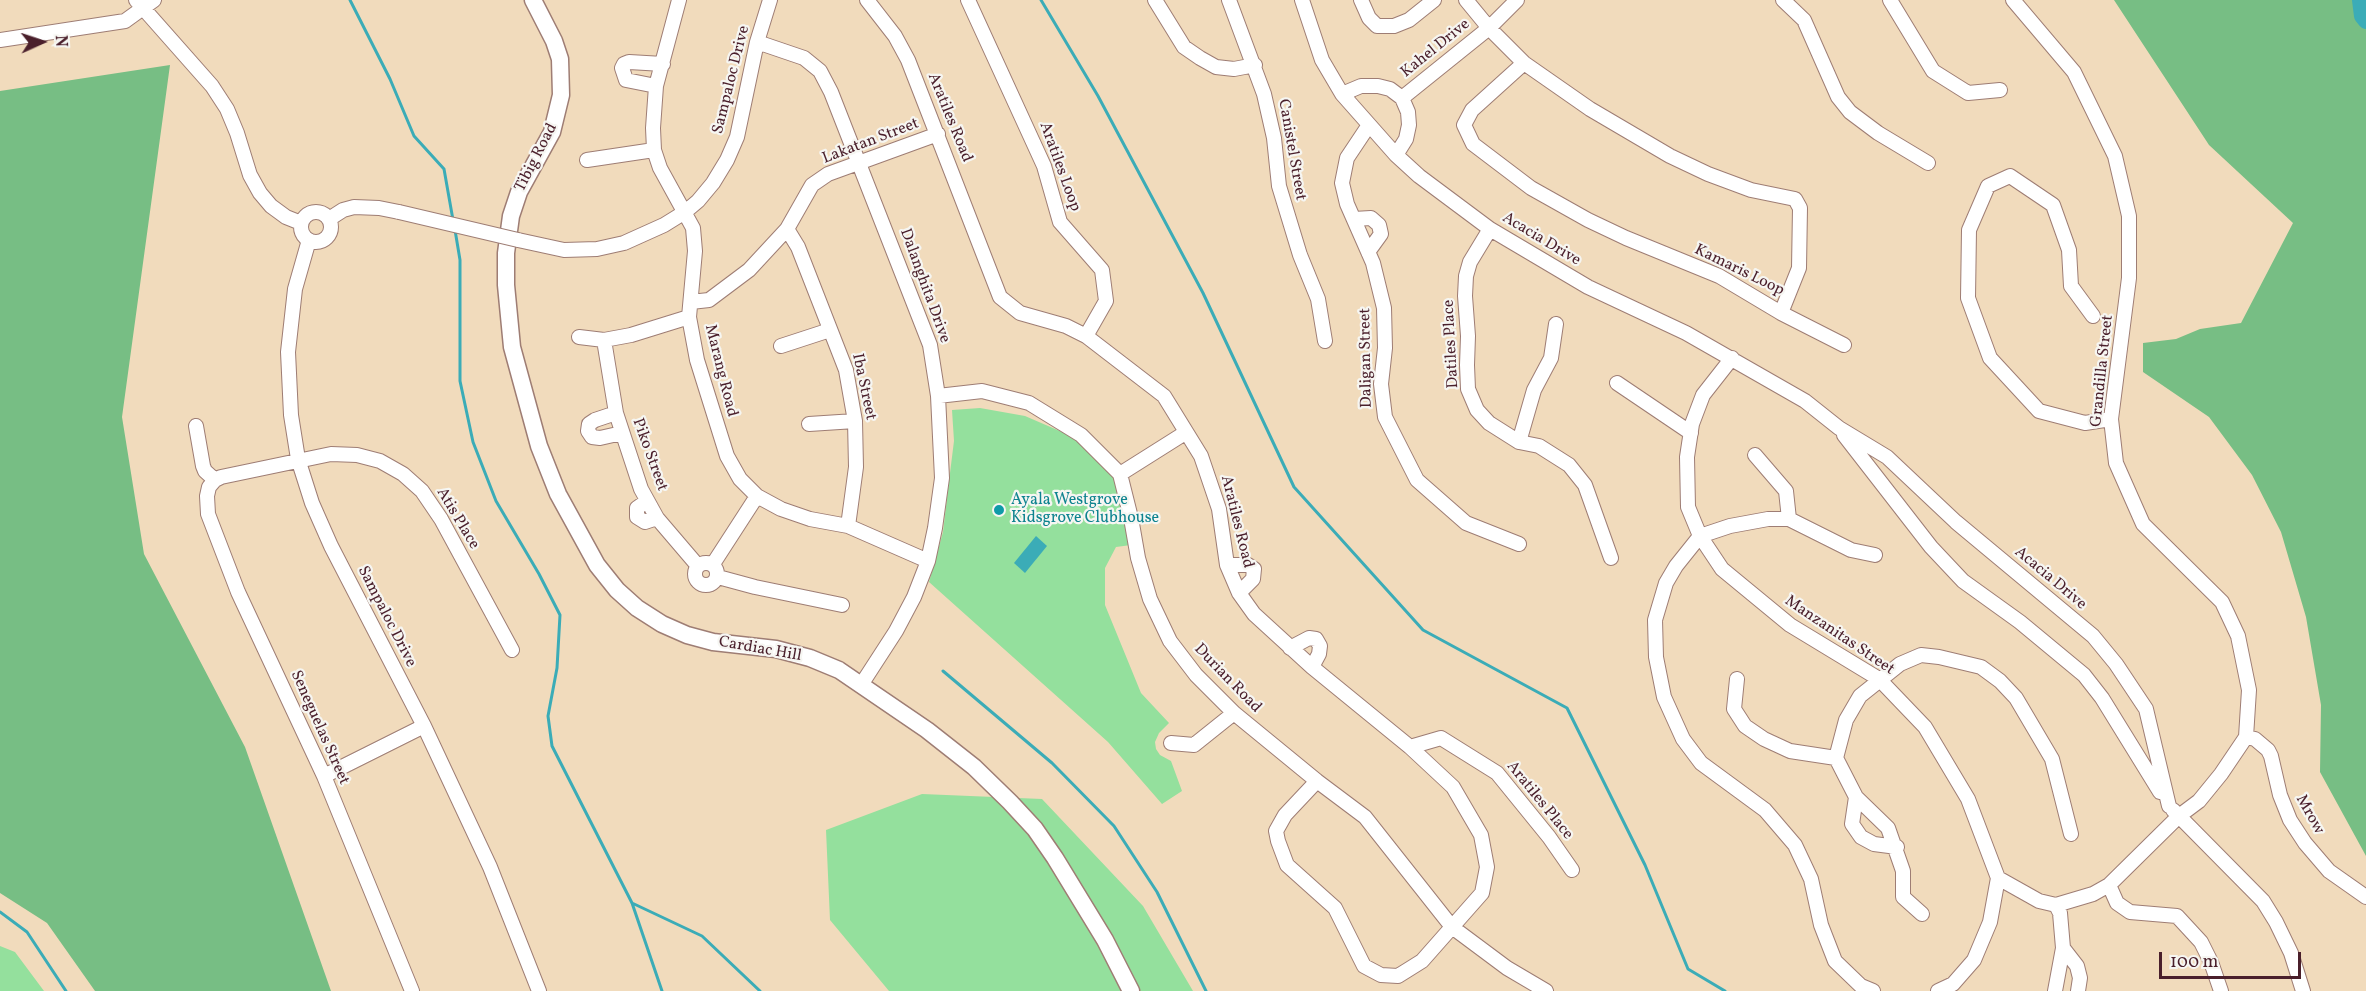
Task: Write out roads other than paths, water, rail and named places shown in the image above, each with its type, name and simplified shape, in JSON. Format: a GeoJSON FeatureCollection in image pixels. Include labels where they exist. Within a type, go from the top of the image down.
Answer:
{"type":"FeatureCollection","features":[{"type":"Feature","properties":{"kind":"main road","name":"Tibig Road"},"geometry":{"type":"LineString","coordinates":[[506,285],[506,253],[511,216],[519,192],[552,132],[561,95],[560,59],[554,40],[532,0]]}},
{"type":"Feature","properties":{"kind":"main road","name":"Cardiac Hill"},"geometry":{"type":"LineString","coordinates":[[506,285],[512,347],[539,446],[558,494],[580,537],[597,565],[618,590],[637,608],[662,624],[687,635],[712,642],[776,649],[810,658],[839,670],[946,745],[974,767],[1011,802],[1035,829],[1105,940],[1131,991]]}},
{"type":"Feature","properties":{"kind":"street"},"geometry":{"type":"LineString","coordinates":[[0,40],[125,21],[140,5],[154,0]]}},
{"type":"Feature","properties":{"kind":"street","name":"Marang Road"},"geometry":{"type":"LineString","coordinates":[[679,0],[656,86],[654,150],[660,168],[693,228],[695,250],[690,309],[697,360],[727,456],[740,479],[757,496],[781,509],[810,519],[848,526],[928,561]]}},
{"type":"Feature","properties":{"kind":"street","name":"Sampaloc Drive"},"geometry":{"type":"LineString","coordinates":[[329,219],[343,210],[354,207],[379,208],[564,250],[597,249],[632,240],[664,225],[685,212],[713,183],[730,152],[741,121],[757,42],[770,0]]}},
{"type":"Feature","properties":{"kind":"street","name":"Aratiles Road"},"geometry":{"type":"LineString","coordinates":[[867,0],[888,26],[904,52],[1000,297],[1020,313],[1065,326],[1086,336],[1164,396],[1201,456],[1219,509],[1227,565],[1239,592],[1254,614],[1290,648],[1410,747],[1453,787],[1481,835],[1487,867],[1482,893],[1422,961],[1398,976],[1381,975],[1364,966],[1335,908],[1287,866],[1276,831],[1285,815],[1317,781]]}},
{"type":"Feature","properties":{"kind":"street","name":"Aratiles Loop"},"geometry":{"type":"LineString","coordinates":[[969,0],[1044,166],[1060,222],[1102,270],[1107,301],[1086,336]]}},
{"type":"Feature","properties":{"kind":"street"},"geometry":{"type":"LineString","coordinates":[[1155,0],[1184,47],[1200,58],[1216,67],[1234,69],[1255,65]]}},
{"type":"Feature","properties":{"kind":"street","name":"Canistel Street"},"geometry":{"type":"LineString","coordinates":[[1229,0],[1255,65],[1274,138],[1284,209],[1318,299],[1325,341]]}},
{"type":"Feature","properties":{"kind":"street","name":"Acacia Drive"},"geometry":{"type":"LineString","coordinates":[[1302,0],[1322,60],[1342,94],[1396,155],[1419,176],[1490,229],[1588,287],[1686,333],[1805,401],[1839,428],[1887,457],[1956,522],[2093,636],[2116,664],[2146,709],[2174,811]]}},
{"type":"Feature","properties":{"kind":"street"},"geometry":{"type":"LineString","coordinates":[[1361,0],[1369,18],[1377,26],[1394,26],[1409,20],[1434,0]]}},
{"type":"Feature","properties":{"kind":"street","name":"Kamaris Loop"},"geometry":{"type":"LineString","coordinates":[[1466,0],[1489,28],[1524,63],[1590,109],[1670,156],[1708,174],[1751,190],[1795,199],[1800,208],[1799,268],[1781,313],[1719,276],[1588,220],[1531,188],[1473,144],[1464,125],[1472,110],[1524,63]]}},
{"type":"Feature","properties":{"kind":"street","name":"Kahel Drive"},"geometry":{"type":"LineString","coordinates":[[1402,98],[1489,28],[1517,0]]}},
{"type":"Feature","properties":{"kind":"street"},"geometry":{"type":"LineString","coordinates":[[1783,0],[1804,20],[1838,97],[1850,112],[1878,133],[1928,163]]}},
{"type":"Feature","properties":{"kind":"street"},"geometry":{"type":"LineString","coordinates":[[1890,0],[1933,71],[1968,93],[2000,90]]}},
{"type":"Feature","properties":{"kind":"street","name":"Grandilla Street"},"geometry":{"type":"LineString","coordinates":[[2013,0],[2074,72],[2115,156],[2128,216],[2129,278],[2111,419],[2116,464],[2143,524],[2222,602],[2238,636],[2249,690],[2246,737]]}},
{"type":"Feature","properties":{"kind":"street"},"geometry":{"type":"LineString","coordinates":[[140,5],[212,86],[227,109],[250,175],[260,193],[271,206],[286,217],[301,223]]}},
{"type":"Feature","properties":{"kind":"street","name":"Dalanghita Drive"},"geometry":{"type":"LineString","coordinates":[[757,42],[804,58],[820,71],[831,92],[930,345],[938,396],[942,478],[935,528],[928,561],[914,597],[896,631],[861,685]]}},
{"type":"Feature","properties":{"kind":"street"},"geometry":{"type":"LineString","coordinates":[[656,86],[626,80],[622,68],[629,62],[663,64]]}},
{"type":"Feature","properties":{"kind":"street"},"geometry":{"type":"LineString","coordinates":[[1342,94],[1361,87],[1378,86],[1390,89],[1402,98],[1408,112],[1409,125],[1406,139],[1396,155]]}},
{"type":"Feature","properties":{"kind":"street","name":"Daligan Street"},"geometry":{"type":"LineString","coordinates":[[1369,125],[1347,158],[1342,183],[1368,252],[1384,308],[1385,348],[1381,384],[1385,417],[1418,480],[1466,523],[1519,544]]}},
{"type":"Feature","properties":{"kind":"street","name":"Lakatan Street"},"geometry":{"type":"LineString","coordinates":[[604,340],[631,335],[709,300],[727,288],[749,270],[787,229],[812,185],[828,174],[938,134]]}},
{"type":"Feature","properties":{"kind":"street"},"geometry":{"type":"LineString","coordinates":[[587,160],[654,150]]}},
{"type":"Feature","properties":{"kind":"street"},"geometry":{"type":"LineString","coordinates":[[2093,316],[2071,286],[2069,250],[2053,205],[2010,176],[1988,186],[1969,230],[1968,298],[1990,358],[2039,411],[2085,423],[2111,419]]}},
{"type":"Feature","properties":{"kind":"street"},"geometry":{"type":"LineString","coordinates":[[316,211],[326,215],[329,219],[331,228],[327,237],[319,241],[309,240],[302,233],[301,223],[307,215],[316,211]]}},
{"type":"Feature","properties":{"kind":"street"},"geometry":{"type":"LineString","coordinates":[[1354,219],[1371,218],[1378,225],[1381,234],[1368,252]]}},
{"type":"Feature","properties":{"kind":"street","name":"Iba Street"},"geometry":{"type":"LineString","coordinates":[[787,229],[798,247],[846,370],[855,421],[856,467],[848,526]]}},
{"type":"Feature","properties":{"kind":"street","name":"Datiles Place"},"geometry":{"type":"LineString","coordinates":[[1490,229],[1470,262],[1466,276],[1468,389],[1477,410],[1489,423],[1519,442],[1539,446],[1569,465],[1585,485],[1611,558]]}},
{"type":"Feature","properties":{"kind":"street","name":"Sampaloc Drive"},"geometry":{"type":"LineString","coordinates":[[309,240],[295,289],[288,352],[291,416],[298,459],[312,503],[332,546],[424,726],[490,867],[539,991]]}},
{"type":"Feature","properties":{"kind":"street"},"geometry":{"type":"LineString","coordinates":[[1781,313],[1844,345]]}},
{"type":"Feature","properties":{"kind":"street"},"geometry":{"type":"LineString","coordinates":[[1519,442],[1534,390],[1551,358],[1556,324]]}},
{"type":"Feature","properties":{"kind":"street"},"geometry":{"type":"LineString","coordinates":[[781,346],[830,330]]}},
{"type":"Feature","properties":{"kind":"street"},"geometry":{"type":"LineString","coordinates":[[579,336],[604,340]]}},
{"type":"Feature","properties":{"kind":"street","name":"Piko Street"},"geometry":{"type":"LineString","coordinates":[[604,340],[616,414],[647,501],[657,518],[698,566]]}},
{"type":"Feature","properties":{"kind":"street","name":"Manzanitas Street"},"geometry":{"type":"LineString","coordinates":[[1732,358],[1703,395],[1691,433],[1688,458],[1688,507],[1700,536],[1722,569],[1790,625],[1879,680],[1925,727],[1968,799],[1998,878]]}},
{"type":"Feature","properties":{"kind":"street"},"geometry":{"type":"LineString","coordinates":[[1617,383],[1691,433]]}},
{"type":"Feature","properties":{"kind":"street"},"geometry":{"type":"LineString","coordinates":[[938,396],[982,391],[1029,403],[1081,435],[1120,474],[1185,433]]}},
{"type":"Feature","properties":{"kind":"street"},"geometry":{"type":"LineString","coordinates":[[616,414],[595,420],[589,424],[588,431],[592,437],[600,438],[622,433]]}},
{"type":"Feature","properties":{"kind":"street"},"geometry":{"type":"LineString","coordinates":[[809,424],[855,421]]}},
{"type":"Feature","properties":{"kind":"street"},"geometry":{"type":"LineString","coordinates":[[196,426],[204,471],[215,480]]}},
{"type":"Feature","properties":{"kind":"street","name":"Acacia Drive"},"geometry":{"type":"LineString","coordinates":[[1839,428],[1931,547],[1963,581],[2020,622],[2084,675],[2102,698],[2174,811],[2263,902],[2291,952],[2303,991]]}},
{"type":"Feature","properties":{"kind":"street","name":"Atis Place"},"geometry":{"type":"LineString","coordinates":[[215,480],[298,459],[331,454],[357,455],[380,461],[410,480],[422,492],[441,519],[512,650]]}},
{"type":"Feature","properties":{"kind":"street"},"geometry":{"type":"LineString","coordinates":[[1755,455],[1786,491],[1789,519]]}},
{"type":"Feature","properties":{"kind":"street","name":"Durian Road"},"geometry":{"type":"LineString","coordinates":[[1120,474],[1138,558],[1155,610],[1170,641],[1196,675],[1234,713],[1365,817],[1452,927],[1507,968],[1546,991]]}},
{"type":"Feature","properties":{"kind":"street","name":"Seneguelas Street"},"geometry":{"type":"LineString","coordinates":[[215,480],[209,487],[207,496],[208,514],[238,592],[324,776],[412,991]]}},
{"type":"Feature","properties":{"kind":"street"},"geometry":{"type":"LineString","coordinates":[[757,496],[715,570],[713,583],[701,584],[695,573],[698,566],[704,562],[715,570],[772,591],[842,604]]}},
{"type":"Feature","properties":{"kind":"street"},"geometry":{"type":"LineString","coordinates":[[1873,991],[1861,986],[1834,961],[1821,925],[1811,879],[1795,845],[1765,810],[1701,763],[1683,739],[1664,697],[1656,657],[1655,620],[1666,583],[1676,566],[1700,536],[1730,526],[1768,519],[1789,519],[1851,550],[1875,555]]}},
{"type":"Feature","properties":{"kind":"street"},"geometry":{"type":"LineString","coordinates":[[1227,565],[1248,566],[1254,571],[1254,579],[1239,592]]}},
{"type":"Feature","properties":{"kind":"street"},"geometry":{"type":"LineString","coordinates":[[1290,648],[1309,638],[1316,639],[1320,646],[1319,654],[1312,667]]}},
{"type":"Feature","properties":{"kind":"street"},"geometry":{"type":"LineString","coordinates":[[1922,914],[1903,897],[1904,872],[1888,828],[1856,797],[1836,758],[1846,720],[1860,696],[1900,664],[1921,655],[1940,657],[1981,667],[2000,681],[2016,698],[2052,759],[2070,834]]}},
{"type":"Feature","properties":{"kind":"street"},"geometry":{"type":"LineString","coordinates":[[1737,679],[1734,710],[1745,726],[1764,739],[1790,751],[1836,758]]}},
{"type":"Feature","properties":{"kind":"street"},"geometry":{"type":"LineString","coordinates":[[1171,743],[1194,746],[1234,713]]}},
{"type":"Feature","properties":{"kind":"street"},"geometry":{"type":"LineString","coordinates":[[324,776],[424,726]]}},
{"type":"Feature","properties":{"kind":"street"},"geometry":{"type":"LineString","coordinates":[[1938,991],[1953,984],[1974,960],[1990,922],[1998,878],[2039,901],[2056,904],[2093,894],[2109,885],[2174,811],[2199,801],[2246,737]]}},
{"type":"Feature","properties":{"kind":"street","name":"Mrow"},"geometry":{"type":"LineString","coordinates":[[2246,737],[2260,742],[2271,756],[2280,795],[2290,820],[2305,843],[2329,870],[2366,897]]}},
{"type":"Feature","properties":{"kind":"street","name":"Aratiles Place"},"geometry":{"type":"LineString","coordinates":[[1410,747],[1441,738],[1497,773],[1550,837],[1572,870]]}},
{"type":"Feature","properties":{"kind":"street"},"geometry":{"type":"LineString","coordinates":[[1856,797],[1852,824],[1861,837],[1874,844],[1896,848]]}},
{"type":"Feature","properties":{"kind":"street"},"geometry":{"type":"LineString","coordinates":[[2109,885],[2116,903],[2130,912],[2177,916],[2201,942],[2221,991]]}},
{"type":"Feature","properties":{"kind":"street"},"geometry":{"type":"LineString","coordinates":[[2055,991],[2063,948],[2060,913],[2056,904]]}},
{"type":"Feature","properties":{"kind":"street"},"geometry":{"type":"LineString","coordinates":[[2063,948],[2077,966],[2080,978],[2078,991]]}},
{"type":"Feature","properties":{"kind":"water"},"geometry":{"type":"Polygon","coordinates":[[[1036,536],[1047,546],[1025,573],[1014,563],[1036,536]]]}},
{"type":"Feature","properties":{"kind":"waterway"},"geometry":{"type":"LineString","coordinates":[[350,0],[390,79],[414,136],[444,169],[453,220]]}},
{"type":"Feature","properties":{"kind":"waterway"},"geometry":{"type":"LineString","coordinates":[[1041,0],[1098,96],[1203,293],[1294,487],[1423,630],[1567,708],[1645,865],[1688,969],[1725,991]]}},
{"type":"Feature","properties":{"kind":"waterway"},"geometry":{"type":"LineString","coordinates":[[2360,0],[2362,16],[2366,21]]}},
{"type":"Feature","properties":{"kind":"waterway"},"geometry":{"type":"LineString","coordinates":[[455,230],[460,260],[460,381],[473,442],[496,501],[560,615],[557,668],[548,716],[552,746],[632,903],[662,991]]}},
{"type":"Feature","properties":{"kind":"waterway"},"geometry":{"type":"LineString","coordinates":[[943,671],[1052,763],[1114,826],[1157,892],[1206,991]]}},
{"type":"Feature","properties":{"kind":"waterway"},"geometry":{"type":"LineString","coordinates":[[632,903],[702,936],[760,991]]}},
{"type":"Feature","properties":{"kind":"waterway"},"geometry":{"type":"LineString","coordinates":[[0,912],[27,932],[66,991]]}},
{"type":"Feature","properties":{"kind":"place","name":"Ayala Westgrove Kidsgrove Clubhouse"},"geometry":{"type":"Point","coordinates":[999,510]}}]}
